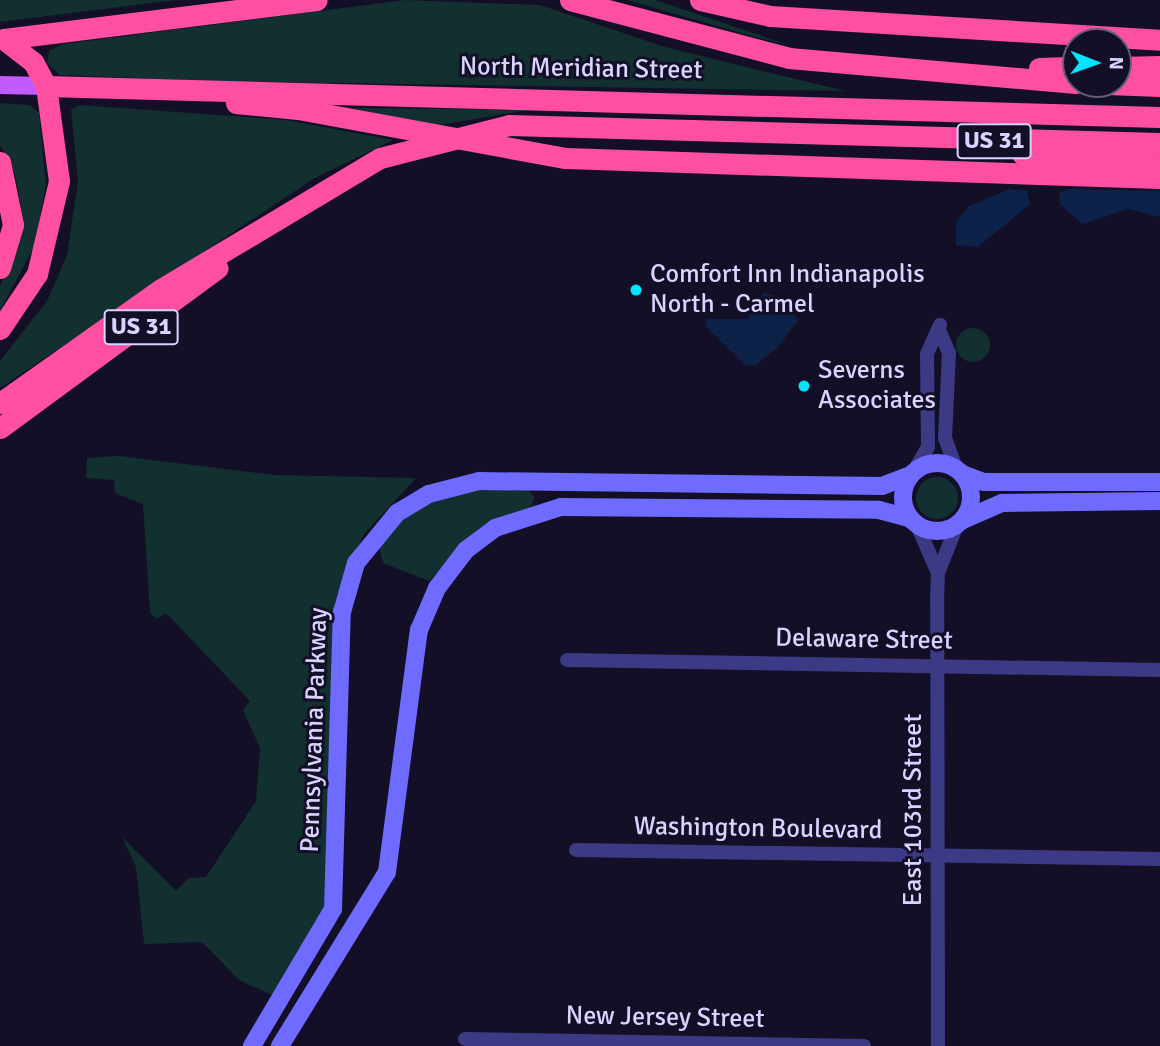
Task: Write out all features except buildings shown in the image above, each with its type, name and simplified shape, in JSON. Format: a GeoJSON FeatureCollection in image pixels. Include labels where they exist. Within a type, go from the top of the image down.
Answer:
{"type":"FeatureCollection","features":[{"type":"Feature","properties":{"kind":"highway"},"geometry":{"type":"LineString","coordinates":[[2,39],[317,0]]}},
{"type":"Feature","properties":{"kind":"highway","name":"North Meridian Street"},"geometry":{"type":"LineString","coordinates":[[569,0],[789,58],[1062,82]]}},
{"type":"Feature","properties":{"kind":"highway"},"geometry":{"type":"LineString","coordinates":[[700,0],[770,16],[1160,40]]}},
{"type":"Feature","properties":{"kind":"highway"},"geometry":{"type":"LineString","coordinates":[[911,26],[1160,27]]}},
{"type":"Feature","properties":{"kind":"highway"},"geometry":{"type":"LineString","coordinates":[[0,329],[37,274],[53,226],[58,157],[47,86],[33,62],[2,39]]}},
{"type":"Feature","properties":{"kind":"highway"},"geometry":{"type":"LineString","coordinates":[[1132,67],[1160,66]]}},
{"type":"Feature","properties":{"kind":"highway"},"geometry":{"type":"LineString","coordinates":[[904,70],[1062,67]]}},
{"type":"Feature","properties":{"kind":"highway"},"geometry":{"type":"LineString","coordinates":[[1132,85],[1160,86]]}},
{"type":"Feature","properties":{"kind":"highway","name":"North Meridian Street"},"geometry":{"type":"LineString","coordinates":[[47,86],[157,93],[695,99],[1160,117]]}},
{"type":"Feature","properties":{"kind":"highway"},"geometry":{"type":"LineString","coordinates":[[157,93],[298,108],[566,158],[1160,178]]}},
{"type":"Feature","properties":{"kind":"highway","name":"US 31"},"geometry":{"type":"LineString","coordinates":[[0,428],[278,222],[380,158],[453,134],[509,125],[828,138],[1160,143]]}},
{"type":"Feature","properties":{"kind":"highway"},"geometry":{"type":"LineString","coordinates":[[828,138],[1160,164]]}},
{"type":"Feature","properties":{"kind":"highway"},"geometry":{"type":"LineString","coordinates":[[0,162],[13,206],[0,268]]}},
{"type":"Feature","properties":{"kind":"highway"},"geometry":{"type":"LineString","coordinates":[[0,403],[161,289],[278,222]]}},
{"type":"Feature","properties":{"kind":"main road","name":"North Meridian Street"},"geometry":{"type":"LineString","coordinates":[[0,85],[47,86]]}},
{"type":"Feature","properties":{"kind":"main road"},"geometry":{"type":"LineString","coordinates":[[914,522],[903,492],[913,473],[934,463],[984,482],[1160,482]]}},
{"type":"Feature","properties":{"kind":"main road"},"geometry":{"type":"LineString","coordinates":[[959,471],[971,500],[960,522]]}},
{"type":"Feature","properties":{"kind":"main road","name":"Pennsylvania Parkway"},"geometry":{"type":"LineString","coordinates":[[252,1046],[333,909],[343,602],[356,563],[397,513],[429,494],[479,481],[882,486],[913,473]]}},
{"type":"Feature","properties":{"kind":"main road"},"geometry":{"type":"LineString","coordinates":[[280,1046],[387,872],[419,630],[437,588],[466,550],[504,524],[561,507],[879,510],[934,532],[1002,503],[1160,501]]}},
{"type":"Feature","properties":{"kind":"street"},"geometry":{"type":"LineString","coordinates":[[913,473],[929,441],[928,349],[940,329],[950,366],[945,439],[959,471]]}},
{"type":"Feature","properties":{"kind":"street","name":"East 103rd Street"},"geometry":{"type":"LineString","coordinates":[[914,522],[938,573]]}},
{"type":"Feature","properties":{"kind":"street","name":"East 103rd Street"},"geometry":{"type":"LineString","coordinates":[[937,1046],[938,573],[960,522]]}},
{"type":"Feature","properties":{"kind":"street","name":"Delaware Street"},"geometry":{"type":"LineString","coordinates":[[567,660],[1160,670]]}},
{"type":"Feature","properties":{"kind":"street","name":"Washington Boulevard"},"geometry":{"type":"LineString","coordinates":[[576,850],[1160,859]]}},
{"type":"Feature","properties":{"kind":"street","name":"New Jersey Street"},"geometry":{"type":"LineString","coordinates":[[465,1039],[560,1043],[864,1046]]}},
{"type":"Feature","properties":{"kind":"green space"},"geometry":{"type":"Polygon","coordinates":[[[0,0],[176,0],[0,22],[0,0]]]}},
{"type":"Feature","properties":{"kind":"green space"},"geometry":{"type":"Polygon","coordinates":[[[405,0],[540,5],[665,47],[845,91],[212,81],[60,75],[47,63],[49,51],[63,44],[405,0]]]}},
{"type":"Feature","properties":{"kind":"green space"},"geometry":{"type":"Polygon","coordinates":[[[627,0],[655,0],[789,45],[755,37],[627,0]]]}},
{"type":"Feature","properties":{"kind":"green space"},"geometry":{"type":"Polygon","coordinates":[[[0,103],[30,105],[39,113],[46,185],[34,247],[0,311],[0,286],[17,250],[21,207],[15,173],[0,145],[0,103]]]}},
{"type":"Feature","properties":{"kind":"green space"},"geometry":{"type":"Polygon","coordinates":[[[80,105],[286,120],[393,140],[313,179],[0,388],[0,361],[47,301],[67,255],[78,181],[71,110],[80,105]]]}},
{"type":"Feature","properties":{"kind":"green space"},"geometry":{"type":"Polygon","coordinates":[[[352,108],[528,110],[434,126],[352,108]]]}},
{"type":"Feature","properties":{"kind":"green space"},"geometry":{"type":"Polygon","coordinates":[[[973,328],[985,333],[990,345],[985,357],[973,362],[961,357],[956,345],[961,333],[973,328]]]}},
{"type":"Feature","properties":{"kind":"green space"},"geometry":{"type":"Polygon","coordinates":[[[119,456],[275,475],[416,478],[364,534],[335,600],[329,899],[274,996],[239,980],[202,942],[144,944],[136,867],[122,837],[176,891],[189,878],[206,877],[256,801],[260,748],[243,710],[250,701],[166,613],[157,619],[150,613],[143,504],[115,493],[114,480],[86,478],[87,458],[119,456]]]}},
{"type":"Feature","properties":{"kind":"green space"},"geometry":{"type":"Polygon","coordinates":[[[937,477],[952,483],[958,498],[952,513],[937,519],[922,513],[916,498],[922,483],[937,477]]]}},
{"type":"Feature","properties":{"kind":"green space"},"geometry":{"type":"Polygon","coordinates":[[[480,488],[528,489],[535,498],[530,507],[479,528],[429,581],[383,563],[378,544],[417,508],[480,488]]]}},
{"type":"Feature","properties":{"kind":"water"},"geometry":{"type":"Polygon","coordinates":[[[1010,189],[1027,191],[1030,204],[978,247],[956,245],[956,222],[969,206],[1010,189]]]}},
{"type":"Feature","properties":{"kind":"water"},"geometry":{"type":"Polygon","coordinates":[[[1069,189],[1160,191],[1160,217],[1128,209],[1082,224],[1060,204],[1059,193],[1069,189]]]}},
{"type":"Feature","properties":{"kind":"water"},"geometry":{"type":"Polygon","coordinates":[[[763,293],[784,298],[798,320],[779,346],[755,366],[745,365],[705,326],[707,319],[748,319],[763,293]]]}},
{"type":"Feature","properties":{"kind":"place","name":"Comfort Inn Indianapolis North - Carmel"},"geometry":{"type":"Point","coordinates":[636,290]}},
{"type":"Feature","properties":{"kind":"place","name":"Severns Associates"},"geometry":{"type":"Point","coordinates":[804,386]}}]}
